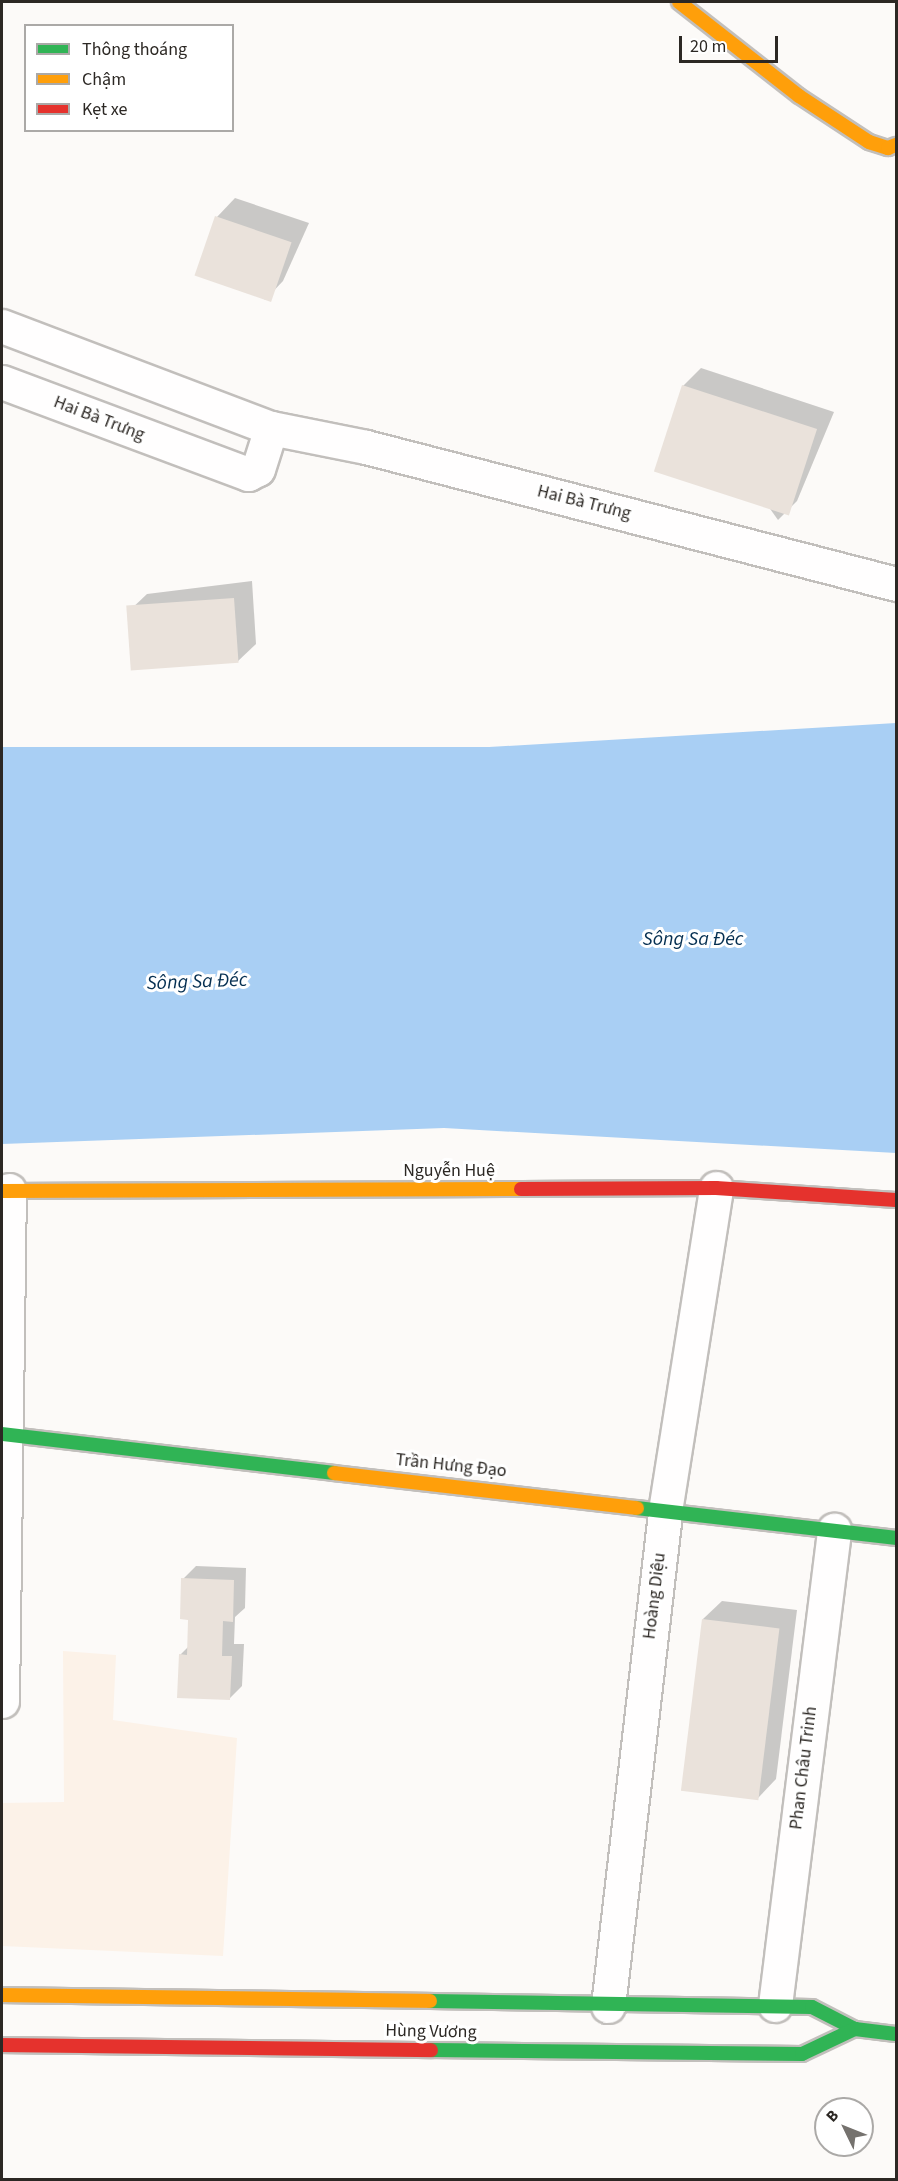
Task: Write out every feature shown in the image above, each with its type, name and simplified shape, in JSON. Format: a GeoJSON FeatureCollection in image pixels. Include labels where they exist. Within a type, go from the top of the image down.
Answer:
{"type":"FeatureCollection","features":[{"type":"Feature","properties":{"kind":"street"},"geometry":{"type":"LineString","coordinates":[[679,2],[799,96],[869,142],[888,148],[897,145]]}},
{"type":"Feature","properties":{"kind":"street","name":"Hai Bà Trưng"},"geometry":{"type":"LineString","coordinates":[[2,326],[271,428],[366,447],[897,584]]}},
{"type":"Feature","properties":{"kind":"street","name":"Hai Bà Trưng"},"geometry":{"type":"LineString","coordinates":[[2,382],[248,474],[258,469],[271,428]]}},
{"type":"Feature","properties":{"kind":"street","name":"Nguyễn Huệ"},"geometry":{"type":"LineString","coordinates":[[5,1190],[716,1188],[897,1200]]}},
{"type":"Feature","properties":{"kind":"street","name":"Hoàng Diệu"},"geometry":{"type":"LineString","coordinates":[[608,2006],[666,1508],[716,1188]]}},
{"type":"Feature","properties":{"kind":"street"},"geometry":{"type":"LineString","coordinates":[[2,1701],[5,1190]]}},
{"type":"Feature","properties":{"kind":"street","name":"Trần Hưng Đạo"},"geometry":{"type":"LineString","coordinates":[[4,1434],[666,1508],[897,1538]]}},
{"type":"Feature","properties":{"kind":"street","name":"Phan Châu Trinh"},"geometry":{"type":"LineString","coordinates":[[775,2005],[834,1530]]}},
{"type":"Feature","properties":{"kind":"street","name":"Hùng Vương"},"geometry":{"type":"LineString","coordinates":[[2,1995],[608,2006],[775,2005],[812,2007],[855,2029],[897,2034]]}},
{"type":"Feature","properties":{"kind":"street","name":"Hùng Vương"},"geometry":{"type":"LineString","coordinates":[[2,2045],[802,2054],[855,2029]]}},
{"type":"Feature","properties":{"kind":"shaded area"},"geometry":{"type":"Polygon","coordinates":[[[63,1651],[116,1655],[113,1720],[237,1738],[223,1956],[2,1946],[2,1803],[64,1802],[63,1651]]]}},
{"type":"Feature","properties":{"kind":"water","name":"Sông Sa Đéc"},"geometry":{"type":"Polygon","coordinates":[[[896,723],[896,1153],[444,1128],[2,1144],[2,747],[489,747],[896,723]]]}},
{"type":"Feature","properties":{"kind":"building"},"geometry":{"type":"Polygon","coordinates":[[[215,216],[292,242],[271,302],[194,276],[215,216]]]}},
{"type":"Feature","properties":{"kind":"building"},"geometry":{"type":"Polygon","coordinates":[[[682,385],[817,429],[789,515],[654,472],[682,385]]]}},
{"type":"Feature","properties":{"kind":"building"},"geometry":{"type":"Polygon","coordinates":[[[234,598],[239,663],[131,670],[126,606],[234,598]]]}},
{"type":"Feature","properties":{"kind":"building"},"geometry":{"type":"Polygon","coordinates":[[[181,1578],[234,1580],[233,1622],[223,1621],[222,1656],[232,1656],[230,1700],[177,1698],[179,1654],[187,1655],[188,1620],[180,1619],[181,1578]]]}},
{"type":"Feature","properties":{"kind":"building"},"geometry":{"type":"Polygon","coordinates":[[[702,1619],[779,1629],[758,1800],[681,1791],[702,1619]]]}},
{"type":"Feature","properties":{"kind":"traffic: fast"},"geometry":{"type":"LineString","coordinates":[[2,1434],[334,1473]]}},
{"type":"Feature","properties":{"kind":"traffic: fast"},"geometry":{"type":"LineString","coordinates":[[637,1508],[896,1538]]}},
{"type":"Feature","properties":{"kind":"traffic: fast"},"geometry":{"type":"LineString","coordinates":[[430,2001],[812,2007],[855,2029],[896,2034]]}},
{"type":"Feature","properties":{"kind":"traffic: fast"},"geometry":{"type":"LineString","coordinates":[[431,2050],[802,2054],[855,2029]]}},
{"type":"Feature","properties":{"kind":"traffic: slow"},"geometry":{"type":"LineString","coordinates":[[679,2],[799,96],[869,142],[888,148],[896,145]]}},
{"type":"Feature","properties":{"kind":"traffic: slow"},"geometry":{"type":"LineString","coordinates":[[2,1191],[521,1189]]}},
{"type":"Feature","properties":{"kind":"traffic: slow"},"geometry":{"type":"LineString","coordinates":[[334,1473],[637,1508]]}},
{"type":"Feature","properties":{"kind":"traffic: slow"},"geometry":{"type":"LineString","coordinates":[[2,1995],[430,2001]]}},
{"type":"Feature","properties":{"kind":"traffic: jam"},"geometry":{"type":"LineString","coordinates":[[521,1189],[716,1188],[896,1200]]}},
{"type":"Feature","properties":{"kind":"traffic: jam"},"geometry":{"type":"LineString","coordinates":[[2,2045],[431,2050]]}}]}
